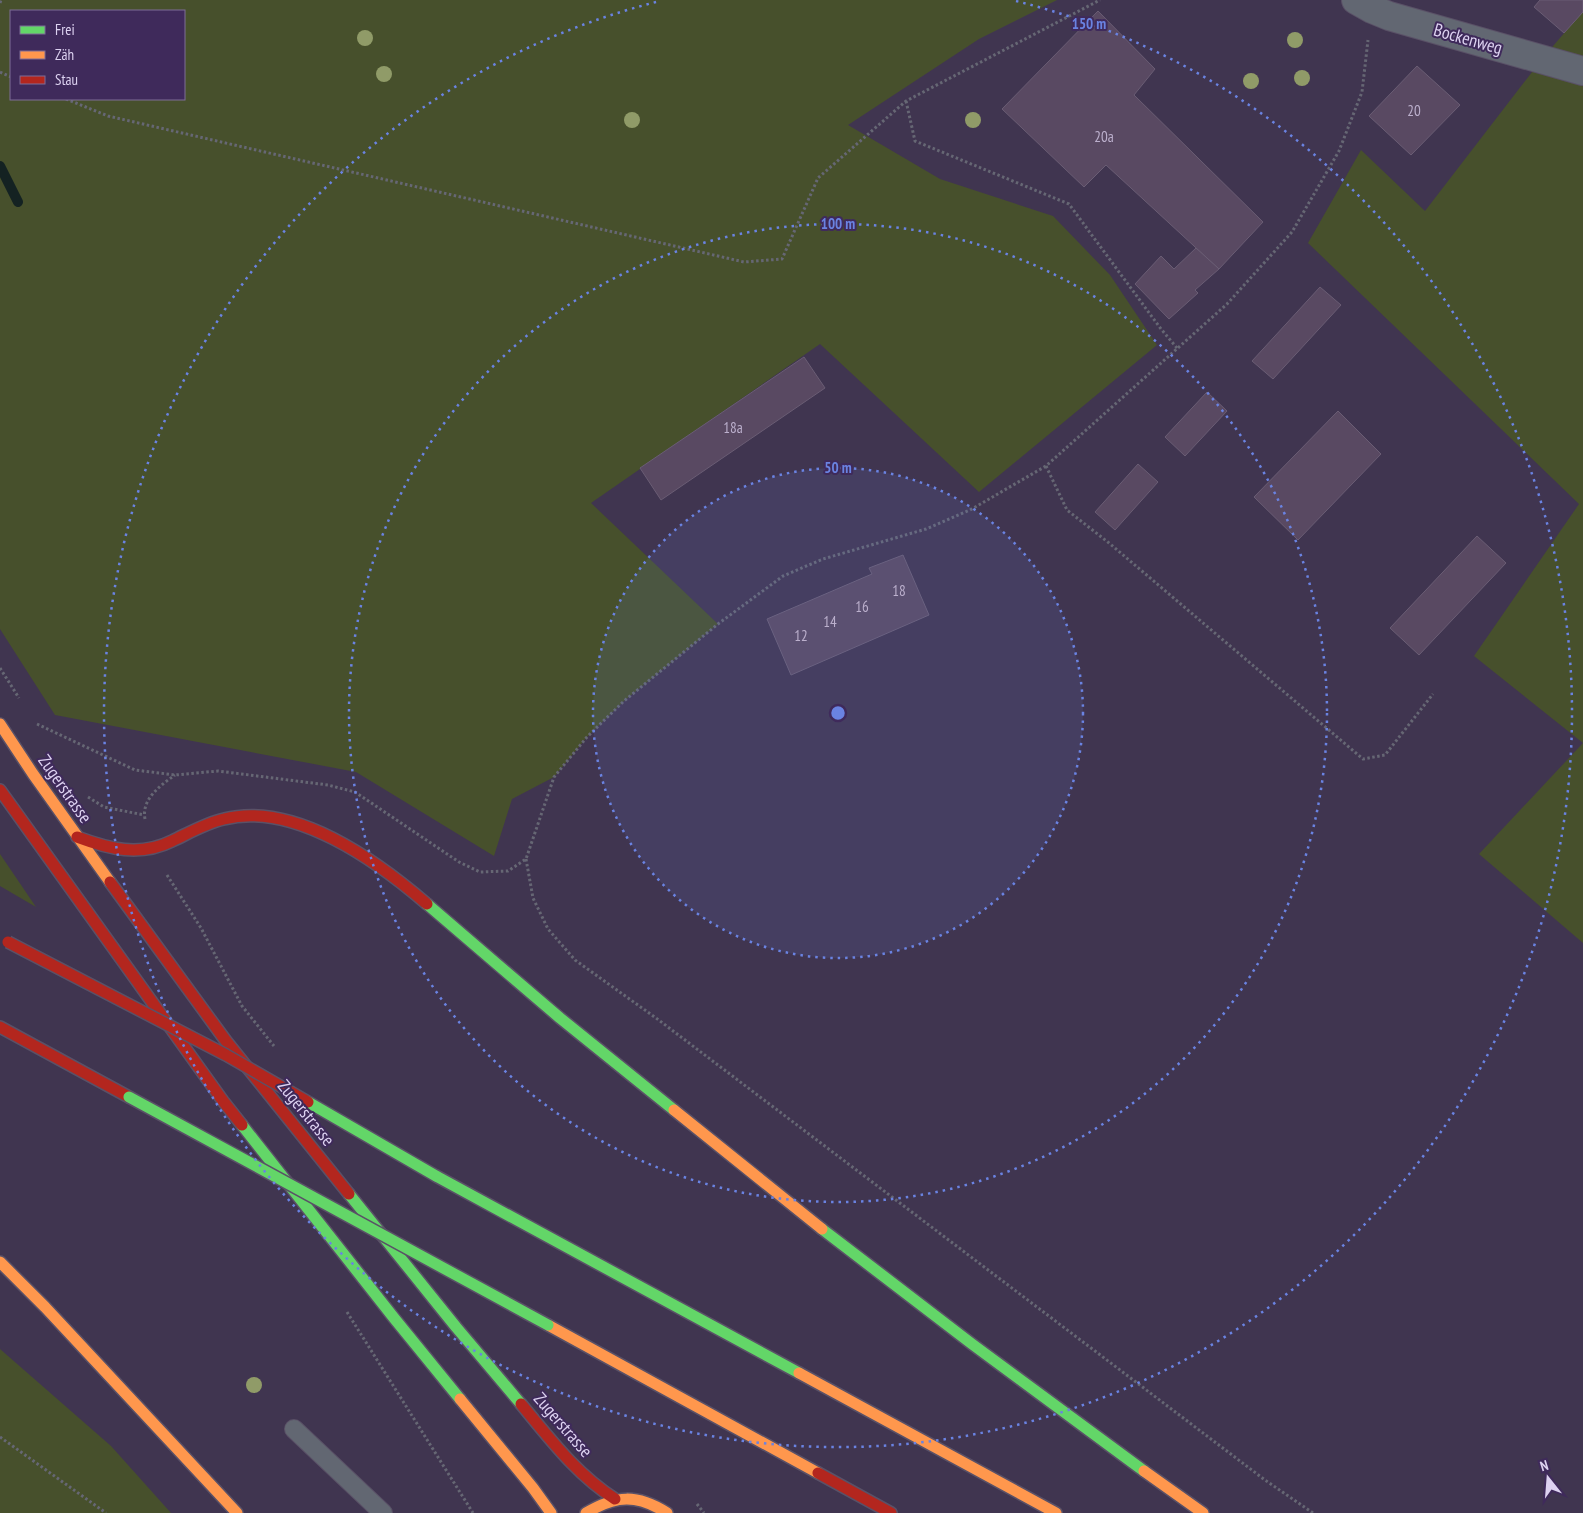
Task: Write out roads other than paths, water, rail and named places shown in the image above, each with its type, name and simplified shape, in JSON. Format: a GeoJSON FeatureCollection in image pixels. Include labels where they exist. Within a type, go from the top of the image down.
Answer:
{"type":"FeatureCollection","features":[{"type":"Feature","properties":{"kind":"main road","name":"Zugerstrasse"},"geometry":{"type":"LineString","coordinates":[[0,724],[77,837],[226,1041],[449,1319],[576,1469],[599,1489],[615,1499]]}},
{"type":"Feature","properties":{"kind":"main road"},"geometry":{"type":"LineString","coordinates":[[0,790],[224,1101],[394,1318],[533,1488],[550,1513]]}},
{"type":"Feature","properties":{"kind":"main road"},"geometry":{"type":"LineString","coordinates":[[77,837],[116,850],[138,851],[163,845],[203,825],[242,816],[272,818],[290,822],[339,841],[358,852],[396,879],[595,1047],[833,1239],[1023,1384],[1203,1513]]}},
{"type":"Feature","properties":{"kind":"main road"},"geometry":{"type":"LineString","coordinates":[[4,940],[226,1056],[436,1176],[1056,1513]]}},
{"type":"Feature","properties":{"kind":"main road"},"geometry":{"type":"LineString","coordinates":[[0,1027],[890,1513]]}},
{"type":"Feature","properties":{"kind":"main road"},"geometry":{"type":"LineString","coordinates":[[0,1262],[45,1307],[237,1513]]}},
{"type":"Feature","properties":{"kind":"main road"},"geometry":{"type":"LineString","coordinates":[[586,1513],[598,1504],[615,1499],[636,1498],[656,1505],[667,1513]]}},
{"type":"Feature","properties":{"kind":"street","name":"Bockenweg"},"geometry":{"type":"LineString","coordinates":[[1364,5],[1417,24],[1583,71]]}},
{"type":"Feature","properties":{"kind":"lane"},"geometry":{"type":"LineString","coordinates":[[294,1429],[383,1513]]}},
{"type":"Feature","properties":{"kind":"waterway"},"geometry":{"type":"LineString","coordinates":[[0,166],[18,202]]}}]}
